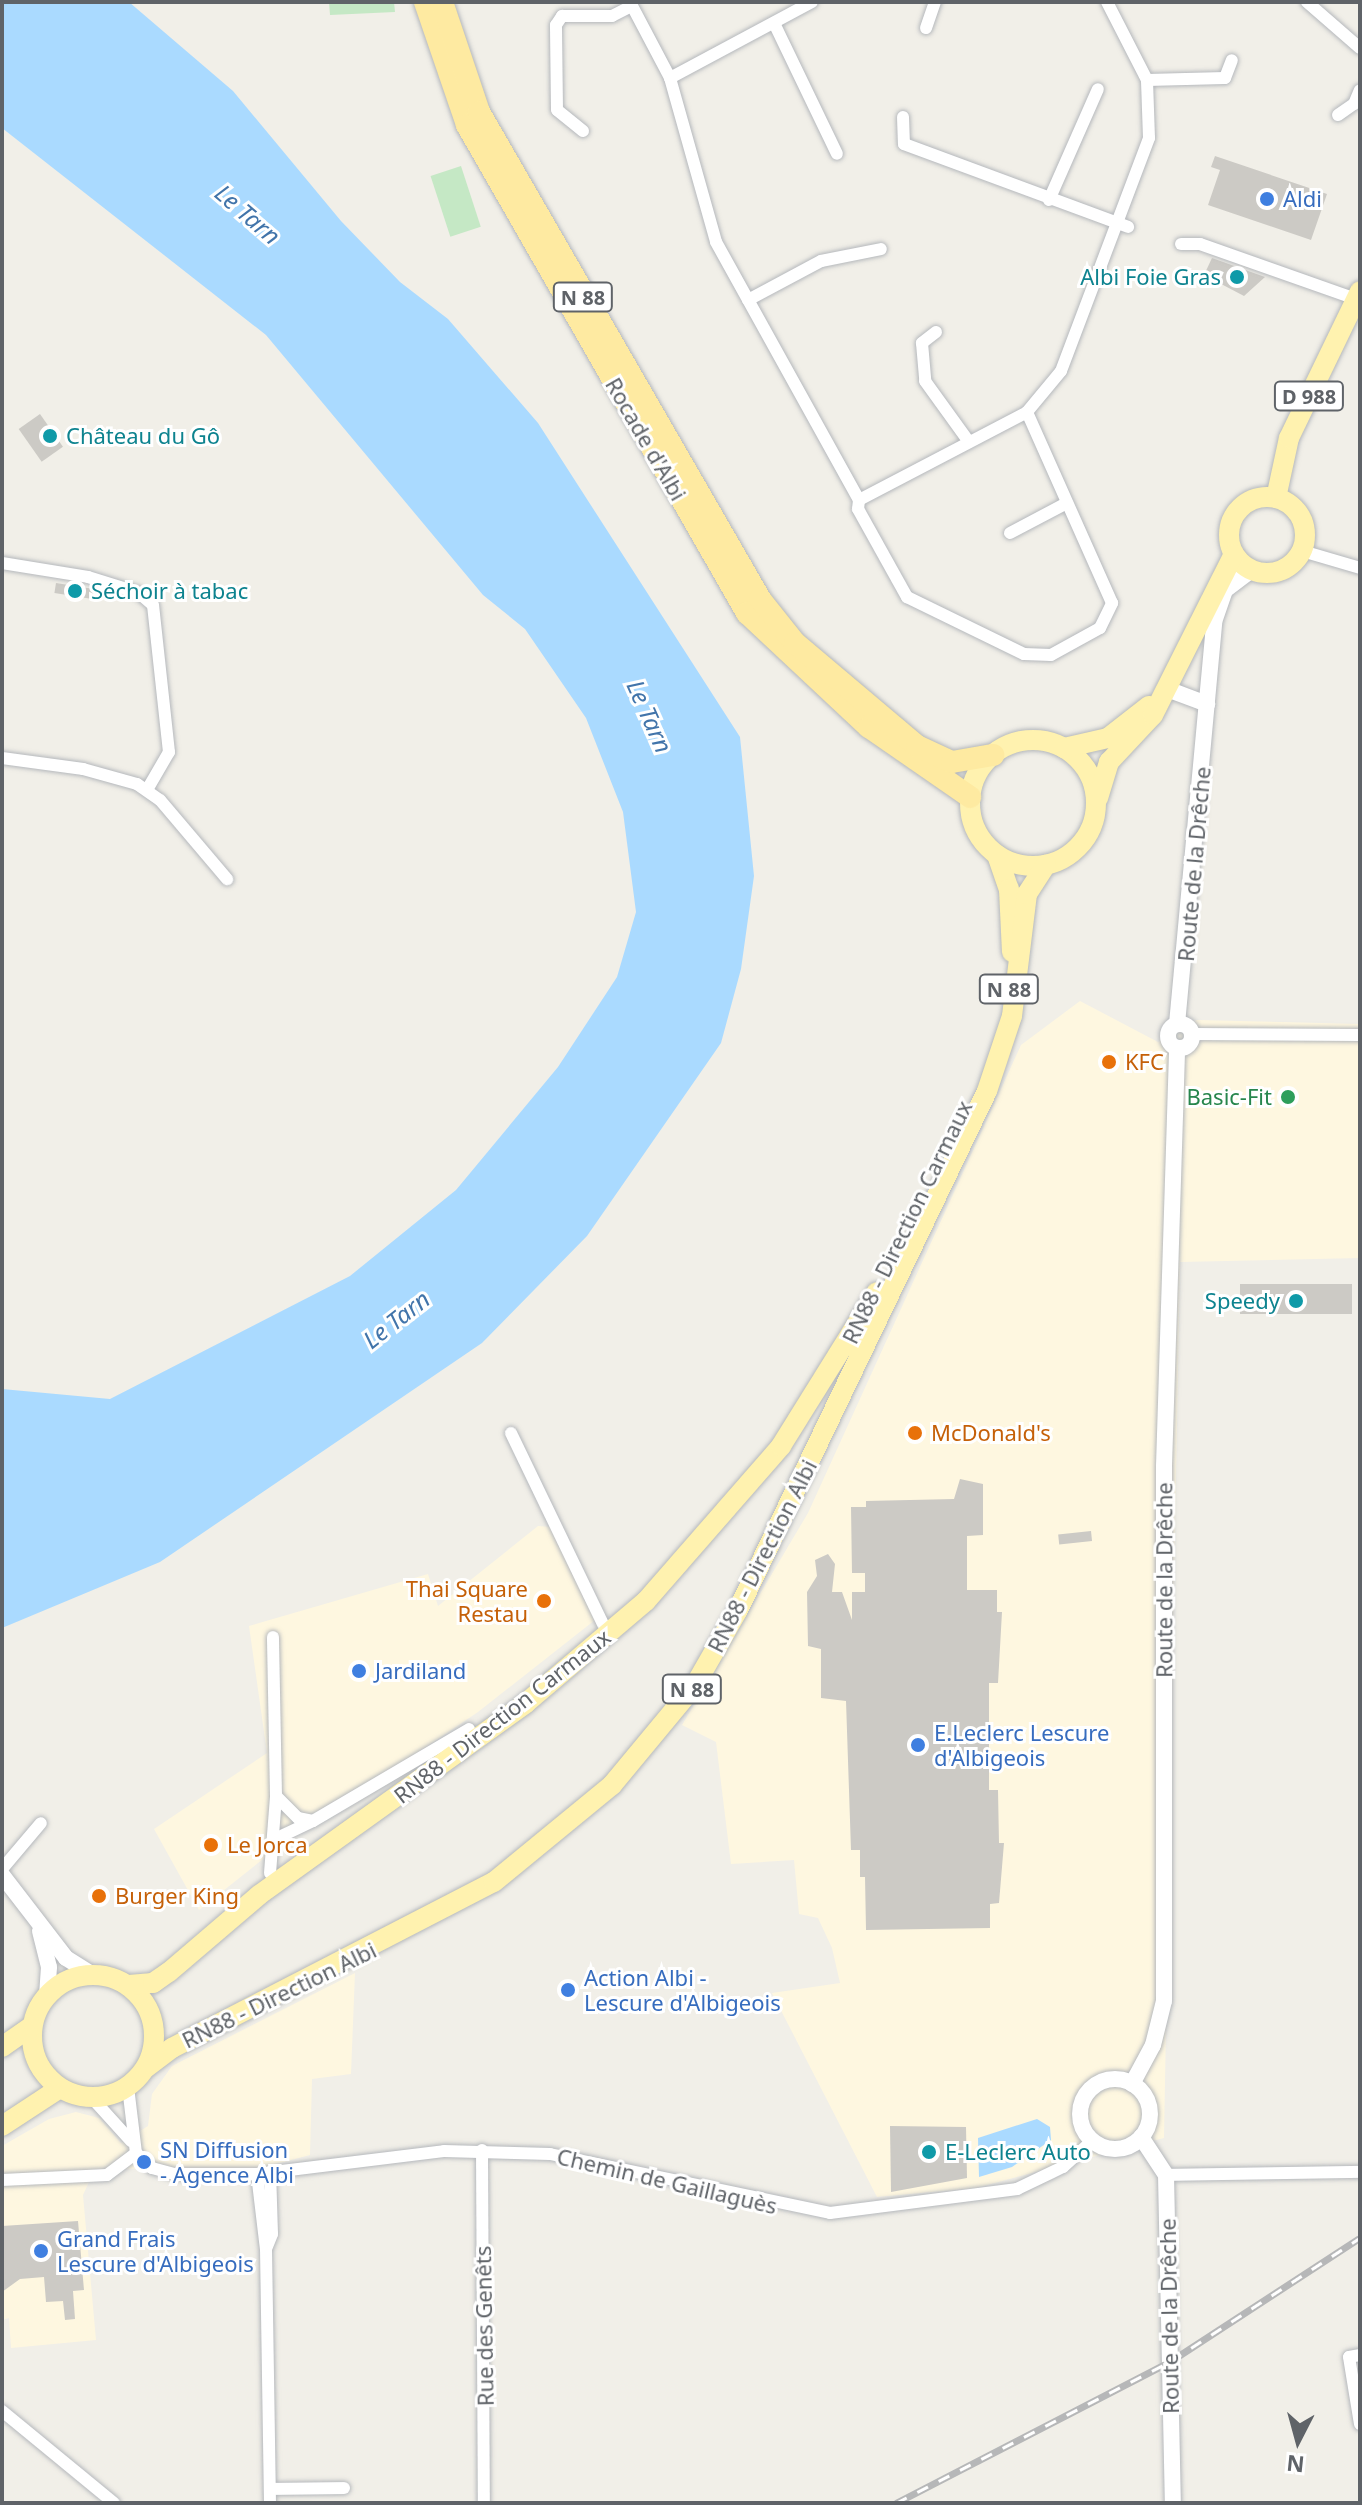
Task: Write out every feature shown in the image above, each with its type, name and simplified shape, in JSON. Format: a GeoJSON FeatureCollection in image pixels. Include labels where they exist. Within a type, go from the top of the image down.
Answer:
{"type":"FeatureCollection","features":[{"type":"Feature","properties":{"kind":"highway","name":"Rocade d'Albi"},"geometry":{"type":"LineString","coordinates":[[425,2],[467,125],[747,613],[869,727],[970,797]]}},
{"type":"Feature","properties":{"kind":"highway","name":"Rocade d'Albi"},"geometry":{"type":"LineString","coordinates":[[442,2],[479,112],[760,599],[795,643],[917,746],[952,762],[993,755]]}},
{"type":"Feature","properties":{"kind":"main road","name":"D 988"},"geometry":{"type":"LineString","coordinates":[[1276,498],[1289,438],[1358,295]]}},
{"type":"Feature","properties":{"kind":"main road"},"geometry":{"type":"LineString","coordinates":[[1276,498],[1299,514],[1305,532],[1302,551],[1284,569],[1250,571],[1234,554],[1229,530],[1240,507],[1276,498]]}},
{"type":"Feature","properties":{"kind":"main road"},"geometry":{"type":"LineString","coordinates":[[1167,689],[1126,728],[1064,748],[1027,740],[993,755],[970,797],[977,833],[997,855],[1046,865],[1077,849],[1097,802],[1109,762],[1140,735],[1167,689],[1234,554]]}},
{"type":"Feature","properties":{"kind":"main road"},"geometry":{"type":"LineString","coordinates":[[1064,748],[1087,771],[1097,802]]}},
{"type":"Feature","properties":{"kind":"main road","name":"RN88 - Direction Carmaux"},"geometry":{"type":"LineString","coordinates":[[129,1985],[153,1983],[259,1895],[526,1703],[646,1601],[771,1459],[873,1299],[1003,1018],[1012,933],[1009,889],[997,855]]}},
{"type":"Feature","properties":{"kind":"main road","name":"RN88 - Direction Albi"},"geometry":{"type":"LineString","coordinates":[[147,2067],[172,2048],[494,1882],[612,1785],[695,1685],[720,1645],[987,1091],[1016,1001],[1027,894],[1046,865]]}},
{"type":"Feature","properties":{"kind":"main road"},"geometry":{"type":"LineString","coordinates":[[181,1961],[217,1918],[270,1873],[469,1729],[603,1624],[718,1508],[873,1299]]}},
{"type":"Feature","properties":{"kind":"main road"},"geometry":{"type":"LineString","coordinates":[[2,2047],[31,2027],[47,1994],[67,1979],[92,1974],[129,1985],[154,2022],[147,2067],[128,2087],[92,2098],[60,2088],[38,2061],[31,2027]]}},
{"type":"Feature","properties":{"kind":"main road"},"geometry":{"type":"LineString","coordinates":[[2,2126],[60,2088]]}},
{"type":"Feature","properties":{"kind":"street"},"geometry":{"type":"LineString","coordinates":[[670,78],[812,2]]}},
{"type":"Feature","properties":{"kind":"street"},"geometry":{"type":"LineString","coordinates":[[926,28],[935,2]]}},
{"type":"Feature","properties":{"kind":"street"},"geometry":{"type":"LineString","coordinates":[[1307,2],[1360,48]]}},
{"type":"Feature","properties":{"kind":"street"},"geometry":{"type":"LineString","coordinates":[[583,131],[557,110],[556,25],[562,16],[612,16],[631,4],[670,78],[709,224],[859,500],[858,509],[907,597],[1034,657],[1051,655],[1100,628],[1112,603],[1027,412]]}},
{"type":"Feature","properties":{"kind":"street"},"geometry":{"type":"LineString","coordinates":[[859,500],[1027,412],[1061,371],[1124,225],[1149,138],[1147,80],[1112,4]]}},
{"type":"Feature","properties":{"kind":"street"},"geometry":{"type":"LineString","coordinates":[[774,23],[837,154]]}},
{"type":"Feature","properties":{"kind":"street"},"geometry":{"type":"LineString","coordinates":[[1147,80],[1225,78],[1232,60]]}},
{"type":"Feature","properties":{"kind":"street"},"geometry":{"type":"LineString","coordinates":[[1049,200],[1098,89]]}},
{"type":"Feature","properties":{"kind":"street"},"geometry":{"type":"LineString","coordinates":[[1338,115],[1354,104],[1360,90]]}},
{"type":"Feature","properties":{"kind":"street"},"geometry":{"type":"LineString","coordinates":[[903,117],[904,144],[1049,200],[1124,225]]}},
{"type":"Feature","properties":{"kind":"street"},"geometry":{"type":"LineString","coordinates":[[1181,244],[1358,295]]}},
{"type":"Feature","properties":{"kind":"street"},"geometry":{"type":"LineString","coordinates":[[748,300],[821,261],[881,249]]}},
{"type":"Feature","properties":{"kind":"street"},"geometry":{"type":"LineString","coordinates":[[936,332],[922,343],[925,381],[969,442]]}},
{"type":"Feature","properties":{"kind":"street"},"geometry":{"type":"LineString","coordinates":[[1010,533],[1067,503]]}},
{"type":"Feature","properties":{"kind":"street"},"geometry":{"type":"LineString","coordinates":[[1302,551],[1360,568]]}},
{"type":"Feature","properties":{"kind":"street"},"geometry":{"type":"LineString","coordinates":[[2,563],[88,577],[139,593],[153,605],[169,752],[147,790]]}},
{"type":"Feature","properties":{"kind":"street","name":"Route de la Drêche"},"geometry":{"type":"LineString","coordinates":[[1132,2084],[1153,2045],[1164,2001],[1164,1466],[1179,1069],[1207,704],[1214,622],[1225,590],[1250,571]]}},
{"type":"Feature","properties":{"kind":"street"},"geometry":{"type":"LineString","coordinates":[[1167,689],[1207,704]]}},
{"type":"Feature","properties":{"kind":"street"},"geometry":{"type":"LineString","coordinates":[[2,758],[83,769],[147,790],[227,879]]}},
{"type":"Feature","properties":{"kind":"street"},"geometry":{"type":"LineString","coordinates":[[1182,1038],[1360,1035]]}},
{"type":"Feature","properties":{"kind":"street"},"geometry":{"type":"LineString","coordinates":[[511,1433],[603,1624]]}},
{"type":"Feature","properties":{"kind":"street"},"geometry":{"type":"LineString","coordinates":[[270,1873],[276,1796],[273,1637]]}},
{"type":"Feature","properties":{"kind":"street"},"geometry":{"type":"LineString","coordinates":[[273,1840],[313,1821],[469,1729]]}},
{"type":"Feature","properties":{"kind":"street"},"geometry":{"type":"LineString","coordinates":[[276,1796],[298,1818],[313,1821]]}},
{"type":"Feature","properties":{"kind":"street"},"geometry":{"type":"LineString","coordinates":[[41,1823],[2,1872],[39,1926],[66,1958],[92,1974]]}},
{"type":"Feature","properties":{"kind":"street"},"geometry":{"type":"LineString","coordinates":[[39,1926],[49,1967],[47,1994]]}},
{"type":"Feature","properties":{"kind":"street"},"geometry":{"type":"LineString","coordinates":[[1141,2137],[1117,2149],[1092,2141],[1080,2118],[1087,2093],[1112,2080],[1132,2084],[1148,2105],[1141,2137],[1166,2175],[1360,2172]]}},
{"type":"Feature","properties":{"kind":"street"},"geometry":{"type":"LineString","coordinates":[[2,2180],[107,2175],[134,2147],[128,2087]]}},
{"type":"Feature","properties":{"kind":"street","name":"Chemin de Gaillaguès"},"geometry":{"type":"LineString","coordinates":[[92,2098],[152,2168],[175,2174],[264,2173],[392,2154],[482,2150],[587,2159],[770,2205],[841,2213],[1017,2189],[1063,2167],[1092,2141]]}},
{"type":"Feature","properties":{"kind":"street","name":"Rue des Genêts"},"geometry":{"type":"LineString","coordinates":[[482,2150],[484,2503]]}},
{"type":"Feature","properties":{"kind":"street"},"geometry":{"type":"LineString","coordinates":[[264,2173],[270,2503]]}},
{"type":"Feature","properties":{"kind":"street","name":"Route de la Drêche"},"geometry":{"type":"LineString","coordinates":[[1166,2175],[1173,2503]]}},
{"type":"Feature","properties":{"kind":"street"},"geometry":{"type":"LineString","coordinates":[[1360,2355],[1349,2357],[1360,2424]]}},
{"type":"Feature","properties":{"kind":"street"},"geometry":{"type":"LineString","coordinates":[[2,2411],[114,2503]]}},
{"type":"Feature","properties":{"kind":"street"},"geometry":{"type":"LineString","coordinates":[[272,2489],[344,2488]]}},
{"type":"Feature","properties":{"kind":"shaded area"},"geometry":{"type":"Polygon","coordinates":[[[1080,1001],[1158,1042],[1196,1020],[1360,1024],[1360,1258],[1180,1262],[1164,2138],[976,2188],[877,2197],[772,1993],[840,1983],[832,1948],[818,1918],[799,1914],[794,1860],[731,1864],[716,1742],[682,1725],[808,1513],[1021,1045],[1080,1001]]]}},
{"type":"Feature","properties":{"kind":"shaded area"},"geometry":{"type":"Polygon","coordinates":[[[538,1526],[551,1527],[595,1620],[478,1712],[282,1844],[199,1910],[154,1829],[267,1753],[249,1626],[428,1574],[438,1606],[538,1526]]]}},
{"type":"Feature","properties":{"kind":"shaded area","name":"SN Diffusion - Agence Albi"},"geometry":{"type":"Polygon","coordinates":[[[355,1973],[351,2074],[312,2079],[310,2155],[261,2168],[95,2169],[83,2195],[96,2340],[11,2348],[9,2318],[2,2320],[2,2146],[49,2119],[76,2112],[99,2118],[121,2143],[148,2126],[152,2094],[172,2066],[355,1973]]]}},
{"type":"Feature","properties":{"kind":"green space"},"geometry":{"type":"Polygon","coordinates":[[[329,2],[394,2],[395,12],[330,15],[329,2]]]}},
{"type":"Feature","properties":{"kind":"green space"},"geometry":{"type":"Polygon","coordinates":[[[461,166],[481,227],[450,237],[431,176],[461,166]]]}},
{"type":"Feature","properties":{"kind":"water","name":"Le Tarn"},"geometry":{"type":"Polygon","coordinates":[[[2,2],[129,2],[233,91],[341,221],[400,282],[448,319],[538,423],[740,737],[754,876],[741,969],[721,1043],[587,1236],[482,1343],[160,1562],[2,1628],[2,1389],[110,1399],[350,1276],[456,1190],[558,1067],[617,977],[636,912],[623,812],[586,718],[525,629],[483,595],[266,335],[2,128],[2,2]]]}},
{"type":"Feature","properties":{"kind":"water"},"geometry":{"type":"Polygon","coordinates":[[[1037,2119],[1050,2127],[1051,2140],[1012,2167],[979,2177],[978,2138],[1037,2119]]]}},
{"type":"Feature","properties":{"kind":"building","name":"Aldi"},"geometry":{"type":"Polygon","coordinates":[[[1215,156],[1327,194],[1311,240],[1208,205],[1220,170],[1211,167],[1215,156]]]}},
{"type":"Feature","properties":{"kind":"building","name":"Albi Foie Gras"},"geometry":{"type":"Polygon","coordinates":[[[1212,258],[1265,277],[1244,296],[1204,275],[1212,258]]]}},
{"type":"Feature","properties":{"kind":"building","name":"Château du Gô"},"geometry":{"type":"Polygon","coordinates":[[[40,414],[63,447],[42,462],[19,429],[40,414]]]}},
{"type":"Feature","properties":{"kind":"building","name":"Séchoir à tabac"},"geometry":{"type":"Polygon","coordinates":[[[56,583],[96,589],[94,599],[54,593],[56,583]]]}},
{"type":"Feature","properties":{"kind":"building","name":"Speedy"},"geometry":{"type":"Polygon","coordinates":[[[1240,1284],[1352,1284],[1352,1314],[1240,1314],[1240,1284]]]}},
{"type":"Feature","properties":{"kind":"building","name":"E.Leclerc Lescure d'Albigeois"},"geometry":{"type":"Polygon","coordinates":[[[960,1479],[983,1484],[983,1535],[967,1536],[967,1590],[997,1590],[997,1612],[1002,1612],[998,1683],[989,1683],[989,1790],[998,1790],[999,1843],[1004,1843],[999,1903],[990,1904],[990,1928],[866,1930],[865,1877],[860,1877],[860,1850],[851,1850],[846,1701],[821,1698],[821,1649],[808,1646],[807,1592],[817,1576],[815,1560],[828,1554],[835,1564],[832,1592],[842,1592],[852,1620],[852,1592],[865,1592],[865,1573],[852,1573],[851,1507],[866,1507],[866,1501],[954,1499],[960,1479]]]}},
{"type":"Feature","properties":{"kind":"building"},"geometry":{"type":"Polygon","coordinates":[[[1091,1531],[1092,1541],[1059,1544],[1058,1534],[1091,1531]]]}},
{"type":"Feature","properties":{"kind":"building","name":"E-Leclerc Auto"},"geometry":{"type":"Polygon","coordinates":[[[890,2126],[966,2127],[967,2178],[891,2192],[890,2126]]]}},
{"type":"Feature","properties":{"kind":"building","name":"Grand Frais Lescure d'Albigeois"},"geometry":{"type":"Polygon","coordinates":[[[78,2221],[84,2290],[73,2291],[75,2319],[65,2320],[63,2301],[46,2302],[44,2277],[20,2279],[2,2292],[2,2226],[78,2221]]]}},
{"type":"Feature","properties":{"kind":"railway"},"geometry":{"type":"LineString","coordinates":[[896,2503],[1171,2361],[1360,2238]]}},
{"type":"Feature","properties":{"kind":"place","name":"Aldi"},"geometry":{"type":"Point","coordinates":[1267,199]}},
{"type":"Feature","properties":{"kind":"place","name":"Albi Foie Gras"},"geometry":{"type":"Point","coordinates":[1237,277]}},
{"type":"Feature","properties":{"kind":"place","name":"Château du Gô"},"geometry":{"type":"Point","coordinates":[50,436]}},
{"type":"Feature","properties":{"kind":"place","name":"Séchoir à tabac"},"geometry":{"type":"Point","coordinates":[75,591]}},
{"type":"Feature","properties":{"kind":"place","name":"KFC"},"geometry":{"type":"Point","coordinates":[1109,1062]}},
{"type":"Feature","properties":{"kind":"place","name":"Basic-Fit"},"geometry":{"type":"Point","coordinates":[1288,1097]}},
{"type":"Feature","properties":{"kind":"place","name":"Speedy"},"geometry":{"type":"Point","coordinates":[1296,1301]}},
{"type":"Feature","properties":{"kind":"place","name":"McDonald's"},"geometry":{"type":"Point","coordinates":[915,1433]}},
{"type":"Feature","properties":{"kind":"place","name":"Thai Square Restau"},"geometry":{"type":"Point","coordinates":[544,1601]}},
{"type":"Feature","properties":{"kind":"place","name":"Jardiland"},"geometry":{"type":"Point","coordinates":[359,1671]}},
{"type":"Feature","properties":{"kind":"place","name":"E.Leclerc Lescure d'Albigeois"},"geometry":{"type":"Point","coordinates":[918,1745]}},
{"type":"Feature","properties":{"kind":"place","name":"Le Jorca"},"geometry":{"type":"Point","coordinates":[211,1845]}},
{"type":"Feature","properties":{"kind":"place","name":"Burger King"},"geometry":{"type":"Point","coordinates":[99,1896]}},
{"type":"Feature","properties":{"kind":"place","name":"Action Albi - Lescure d'Albigeois"},"geometry":{"type":"Point","coordinates":[568,1990]}},
{"type":"Feature","properties":{"kind":"place","name":"E-Leclerc Auto"},"geometry":{"type":"Point","coordinates":[929,2152]}},
{"type":"Feature","properties":{"kind":"place","name":"SN Diffusion - Agence Albi"},"geometry":{"type":"Point","coordinates":[144,2162]}},
{"type":"Feature","properties":{"kind":"place","name":"Grand Frais Lescure d'Albigeois"},"geometry":{"type":"Point","coordinates":[41,2251]}}]}
